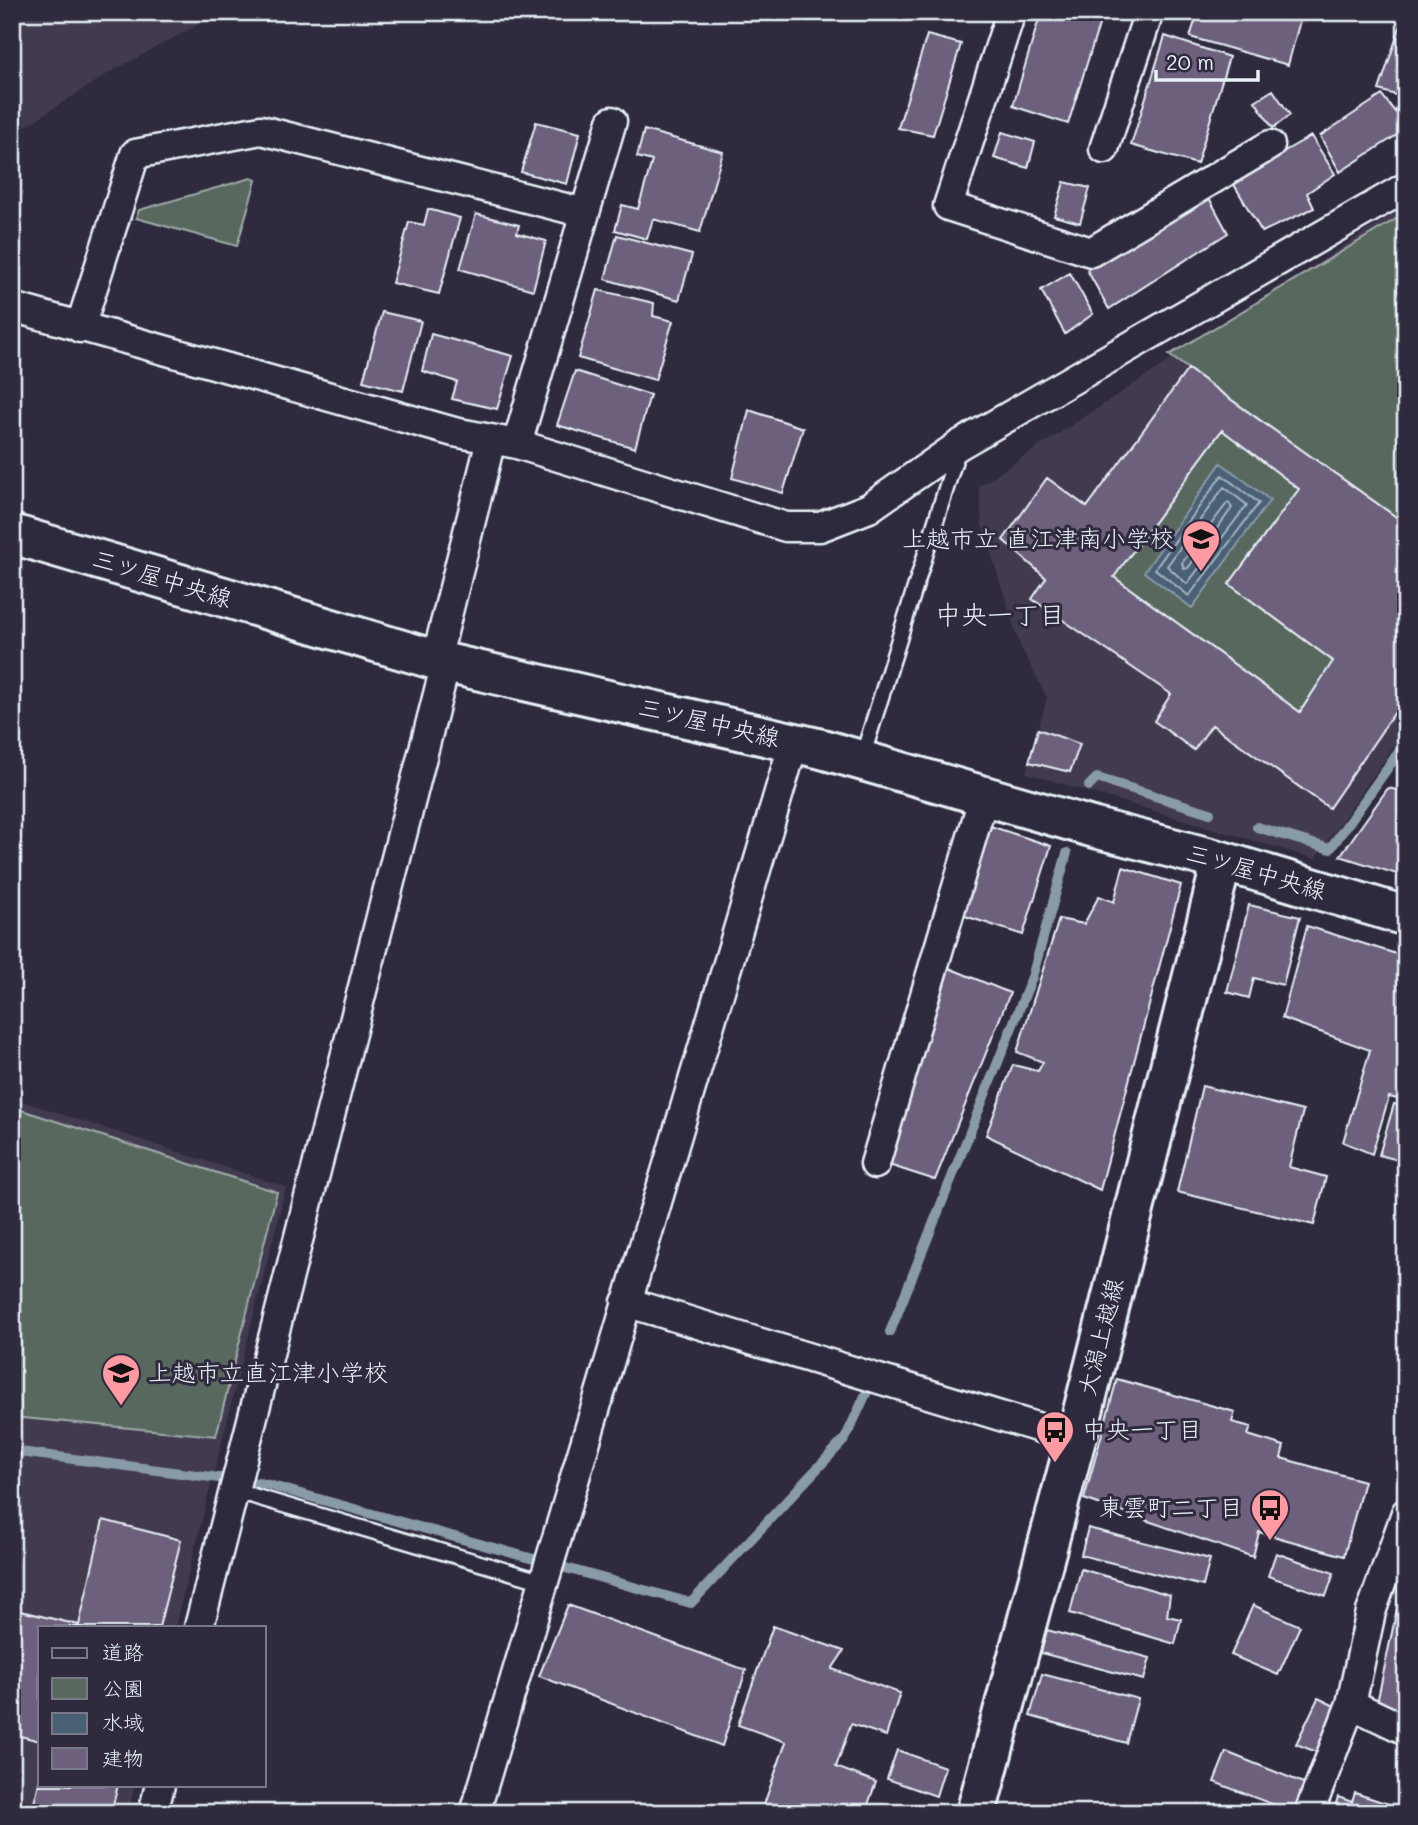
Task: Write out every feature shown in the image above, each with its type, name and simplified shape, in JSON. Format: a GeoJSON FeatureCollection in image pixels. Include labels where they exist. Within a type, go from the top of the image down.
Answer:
{"type":"FeatureCollection","features":[{"type":"Feature","properties":{"kind":"main road","name":"三ツ屋中央線"},"geometry":{"type":"LineString","coordinates":[[12,534],[441,662],[862,759],[1406,916]]}},
{"type":"Feature","properties":{"kind":"main road","name":"大潟上越線"},"geometry":{"type":"LineString","coordinates":[[976,1813],[1076,1439],[1222,861]]}},
{"type":"Feature","properties":{"kind":"street"},"geometry":{"type":"LineString","coordinates":[[1011,12],[948,206],[1091,252],[1270,145]]}},
{"type":"Feature","properties":{"kind":"street"},"geometry":{"type":"LineString","coordinates":[[1104,149],[1149,12]]}},
{"type":"Feature","properties":{"kind":"street"},"geometry":{"type":"LineString","coordinates":[[199,1626],[441,662],[504,442],[585,213],[612,121]]}},
{"type":"Feature","properties":{"kind":"street"},"geometry":{"type":"LineString","coordinates":[[80,328],[135,154],[261,130],[585,213]]}},
{"type":"Feature","properties":{"kind":"street"},"geometry":{"type":"LineString","coordinates":[[12,307],[454,432],[504,442],[786,527],[804,530],[820,527],[869,508],[959,445],[1406,187]]}},
{"type":"Feature","properties":{"kind":"street"},"geometry":{"type":"LineString","coordinates":[[475,1813],[794,742]]}},
{"type":"Feature","properties":{"kind":"street"},"geometry":{"type":"LineString","coordinates":[[875,1164],[984,796]]}},
{"type":"Feature","properties":{"kind":"street"},"geometry":{"type":"LineString","coordinates":[[626,1302],[1076,1439]]}},
{"type":"Feature","properties":{"kind":"street"},"geometry":{"type":"LineString","coordinates":[[1309,1813],[1350,1704],[1371,1612],[1406,1513]]}},
{"type":"Feature","properties":{"kind":"street"},"geometry":{"type":"LineString","coordinates":[[1350,1704],[1406,1730]]}},
{"type":"Feature","properties":{"kind":"street"},"geometry":{"type":"LineString","coordinates":[[153,1813],[160,1786]]}},
{"type":"Feature","properties":{"kind":"lane"},"geometry":{"type":"LineString","coordinates":[[862,759],[959,445]]}},
{"type":"Feature","properties":{"kind":"lane"},"geometry":{"type":"LineString","coordinates":[[233,1490],[544,1582]]}},
{"type":"Feature","properties":{"kind":"shaded area"},"geometry":{"type":"Polygon","coordinates":[[[12,12],[222,12],[112,71],[12,135],[12,12]]]}},
{"type":"Feature","properties":{"kind":"shaded area","name":"上越市立 直江津南小学校"},"geometry":{"type":"Polygon","coordinates":[[[1406,205],[1406,729],[1315,859],[1026,773],[1047,698],[1020,645],[982,525],[979,486],[1406,205]]]}},
{"type":"Feature","properties":{"kind":"shaded area","name":"上越市立直江津小学校"},"geometry":{"type":"Polygon","coordinates":[[[12,1098],[286,1187],[175,1626],[38,1626],[38,1786],[135,1786],[128,1813],[12,1813],[12,1098]]]}},
{"type":"Feature","properties":{"kind":"green space"},"geometry":{"type":"Polygon","coordinates":[[[251,178],[256,180],[237,246],[136,218],[139,210],[251,178]]]}},
{"type":"Feature","properties":{"kind":"green space"},"geometry":{"type":"Polygon","coordinates":[[[1406,213],[1406,524],[1169,355],[1406,213]]]}},
{"type":"Feature","properties":{"kind":"green space"},"geometry":{"type":"Polygon","coordinates":[[[1222,430],[1299,489],[1229,584],[1333,661],[1300,712],[1114,577],[1222,430]]]}},
{"type":"Feature","properties":{"kind":"green space"},"geometry":{"type":"Polygon","coordinates":[[[12,1107],[277,1192],[216,1436],[12,1417],[12,1107]]]}},
{"type":"Feature","properties":{"kind":"water"},"geometry":{"type":"Polygon","coordinates":[[[1221,463],[1270,500],[1192,608],[1144,572],[1221,463]]]}},
{"type":"Feature","properties":{"kind":"building"},"geometry":{"type":"Polygon","coordinates":[[[1041,12],[1103,12],[1068,124],[1013,106],[1041,12]]]}},
{"type":"Feature","properties":{"kind":"building"},"geometry":{"type":"Polygon","coordinates":[[[1198,12],[1285,12],[1301,17],[1288,65],[1190,37],[1198,12]]]}},
{"type":"Feature","properties":{"kind":"building"},"geometry":{"type":"Polygon","coordinates":[[[1406,12],[1406,98],[1379,90],[1406,12]]]}},
{"type":"Feature","properties":{"kind":"building"},"geometry":{"type":"Polygon","coordinates":[[[927,35],[961,44],[933,135],[898,128],[927,35]]]}},
{"type":"Feature","properties":{"kind":"building"},"geometry":{"type":"Polygon","coordinates":[[[1165,36],[1229,57],[1197,164],[1131,145],[1165,36]]]}},
{"type":"Feature","properties":{"kind":"building"},"geometry":{"type":"Polygon","coordinates":[[[1273,90],[1290,115],[1273,128],[1255,101],[1273,90]]]}},
{"type":"Feature","properties":{"kind":"building"},"geometry":{"type":"Polygon","coordinates":[[[1382,95],[1395,112],[1402,98],[1406,99],[1406,129],[1340,172],[1320,136],[1382,95]]]}},
{"type":"Feature","properties":{"kind":"building"},"geometry":{"type":"Polygon","coordinates":[[[536,122],[580,133],[567,184],[521,172],[536,122]]]}},
{"type":"Feature","properties":{"kind":"building"},"geometry":{"type":"Polygon","coordinates":[[[644,130],[723,152],[700,232],[653,219],[647,239],[615,230],[622,205],[638,209],[652,161],[637,157],[644,130]]]}},
{"type":"Feature","properties":{"kind":"building"},"geometry":{"type":"Polygon","coordinates":[[[1002,132],[1035,142],[1028,168],[994,158],[1002,132]]]}},
{"type":"Feature","properties":{"kind":"building"},"geometry":{"type":"Polygon","coordinates":[[[1311,136],[1335,174],[1307,193],[1314,208],[1262,232],[1232,181],[1311,136]]]}},
{"type":"Feature","properties":{"kind":"building"},"geometry":{"type":"Polygon","coordinates":[[[1064,182],[1090,188],[1080,223],[1054,216],[1064,182]]]}},
{"type":"Feature","properties":{"kind":"building"},"geometry":{"type":"Polygon","coordinates":[[[1208,196],[1228,233],[1109,309],[1087,270],[1208,196]]]}},
{"type":"Feature","properties":{"kind":"building"},"geometry":{"type":"Polygon","coordinates":[[[428,209],[460,218],[439,294],[392,283],[409,222],[424,225],[428,209]]]}},
{"type":"Feature","properties":{"kind":"building"},"geometry":{"type":"Polygon","coordinates":[[[476,214],[519,225],[517,233],[546,241],[533,290],[460,269],[476,214]]]}},
{"type":"Feature","properties":{"kind":"building"},"geometry":{"type":"Polygon","coordinates":[[[617,235],[692,255],[679,300],[605,279],[617,235]]]}},
{"type":"Feature","properties":{"kind":"building"},"geometry":{"type":"Polygon","coordinates":[[[1070,273],[1093,314],[1065,334],[1041,290],[1070,273]]]}},
{"type":"Feature","properties":{"kind":"building"},"geometry":{"type":"Polygon","coordinates":[[[598,290],[654,303],[653,316],[673,321],[655,380],[578,358],[598,290]]]}},
{"type":"Feature","properties":{"kind":"building"},"geometry":{"type":"Polygon","coordinates":[[[382,312],[421,321],[403,391],[363,381],[382,312]]]}},
{"type":"Feature","properties":{"kind":"building"},"geometry":{"type":"Polygon","coordinates":[[[431,334],[513,356],[497,409],[452,399],[457,382],[422,371],[431,334]]]}},
{"type":"Feature","properties":{"kind":"building"},"geometry":{"type":"Polygon","coordinates":[[[1188,369],[1406,524],[1406,696],[1329,808],[1212,725],[1194,750],[1154,721],[1171,694],[1032,599],[1046,578],[1003,540],[1047,478],[1087,507],[1188,369]],[[1222,430],[1114,577],[1300,712],[1333,661],[1229,584],[1299,489],[1222,430]]]}},
{"type":"Feature","properties":{"kind":"building"},"geometry":{"type":"Polygon","coordinates":[[[575,371],[650,395],[635,448],[557,425],[575,371]]]}},
{"type":"Feature","properties":{"kind":"building"},"geometry":{"type":"Polygon","coordinates":[[[749,410],[803,428],[783,493],[732,478],[749,410]]]}},
{"type":"Feature","properties":{"kind":"building"},"geometry":{"type":"Polygon","coordinates":[[[1038,729],[1080,744],[1070,772],[1029,762],[1038,729]]]}},
{"type":"Feature","properties":{"kind":"building"},"geometry":{"type":"Polygon","coordinates":[[[1388,788],[1406,792],[1406,877],[1340,856],[1388,788]]]}},
{"type":"Feature","properties":{"kind":"building"},"geometry":{"type":"Polygon","coordinates":[[[990,826],[1051,846],[1023,935],[962,915],[990,826]]]}},
{"type":"Feature","properties":{"kind":"building"},"geometry":{"type":"Polygon","coordinates":[[[1123,867],[1181,885],[1100,1190],[986,1135],[1013,1065],[1038,1071],[1043,1062],[1017,1052],[1059,919],[1084,924],[1099,896],[1114,902],[1123,867]]]}},
{"type":"Feature","properties":{"kind":"building"},"geometry":{"type":"Polygon","coordinates":[[[1249,905],[1300,917],[1283,985],[1254,978],[1249,998],[1227,992],[1249,905]]]}},
{"type":"Feature","properties":{"kind":"building"},"geometry":{"type":"Polygon","coordinates":[[[1307,926],[1406,957],[1406,1101],[1389,1097],[1372,1154],[1343,1142],[1370,1050],[1282,1018],[1307,926]]]}},
{"type":"Feature","properties":{"kind":"building"},"geometry":{"type":"Polygon","coordinates":[[[949,968],[1010,993],[935,1180],[889,1165],[949,968]]]}},
{"type":"Feature","properties":{"kind":"building"},"geometry":{"type":"Polygon","coordinates":[[[1202,1086],[1303,1111],[1289,1167],[1326,1177],[1314,1225],[1177,1192],[1202,1086]]]}},
{"type":"Feature","properties":{"kind":"building"},"geometry":{"type":"Polygon","coordinates":[[[1394,1104],[1406,1107],[1406,1162],[1379,1155],[1394,1104]]]}},
{"type":"Feature","properties":{"kind":"building"},"geometry":{"type":"Polygon","coordinates":[[[1117,1379],[1235,1412],[1232,1422],[1251,1427],[1248,1435],[1284,1446],[1281,1458],[1364,1481],[1344,1556],[1259,1532],[1253,1557],[1084,1499],[1117,1379]]]}},
{"type":"Feature","properties":{"kind":"building"},"geometry":{"type":"Polygon","coordinates":[[[103,1520],[181,1540],[159,1626],[38,1626],[38,1740],[12,1734],[12,1609],[79,1625],[103,1520]]]}},
{"type":"Feature","properties":{"kind":"building"},"geometry":{"type":"Polygon","coordinates":[[[1088,1528],[1210,1559],[1203,1586],[1081,1555],[1088,1528]]]}},
{"type":"Feature","properties":{"kind":"building"},"geometry":{"type":"Polygon","coordinates":[[[1276,1553],[1334,1573],[1326,1596],[1268,1576],[1276,1553]]]}},
{"type":"Feature","properties":{"kind":"building"},"geometry":{"type":"Polygon","coordinates":[[[1081,1569],[1170,1595],[1167,1616],[1181,1619],[1175,1644],[1070,1613],[1081,1569]]]}},
{"type":"Feature","properties":{"kind":"building"},"geometry":{"type":"Polygon","coordinates":[[[1406,1582],[1406,1715],[1377,1703],[1398,1604],[1406,1582]]]}},
{"type":"Feature","properties":{"kind":"building"},"geometry":{"type":"Polygon","coordinates":[[[568,1605],[746,1670],[722,1746],[539,1676],[568,1605]]]}},
{"type":"Feature","properties":{"kind":"building"},"geometry":{"type":"Polygon","coordinates":[[[1253,1605],[1300,1626],[1278,1675],[1231,1655],[1253,1605]]]}},
{"type":"Feature","properties":{"kind":"building"},"geometry":{"type":"Polygon","coordinates":[[[773,1626],[844,1651],[832,1669],[900,1693],[886,1736],[851,1724],[836,1767],[876,1782],[865,1813],[761,1813],[786,1742],[738,1725],[773,1626]]]}},
{"type":"Feature","properties":{"kind":"building"},"geometry":{"type":"Polygon","coordinates":[[[1047,1630],[1150,1658],[1144,1680],[1041,1653],[1047,1630]]]}},
{"type":"Feature","properties":{"kind":"building"},"geometry":{"type":"Polygon","coordinates":[[[1042,1674],[1138,1699],[1126,1743],[1030,1716],[1042,1674]]]}},
{"type":"Feature","properties":{"kind":"building"},"geometry":{"type":"Polygon","coordinates":[[[1318,1698],[1339,1708],[1319,1753],[1296,1744],[1318,1698]]]}},
{"type":"Feature","properties":{"kind":"building"},"geometry":{"type":"Polygon","coordinates":[[[897,1750],[945,1767],[936,1796],[887,1779],[897,1750]]]}},
{"type":"Feature","properties":{"kind":"building"},"geometry":{"type":"Polygon","coordinates":[[[1226,1752],[1306,1784],[1295,1813],[1214,1782],[1226,1752]]]}},
{"type":"Feature","properties":{"kind":"building"},"geometry":{"type":"Polygon","coordinates":[[[38,1786],[118,1786],[111,1813],[32,1811],[38,1786]]]}},
{"type":"Feature","properties":{"kind":"building"},"geometry":{"type":"Polygon","coordinates":[[[1355,1793],[1397,1807],[1395,1813],[1333,1813],[1338,1797],[1352,1802],[1355,1793]]]}},
{"type":"Feature","properties":{"kind":"waterway"},"geometry":{"type":"LineString","coordinates":[[1257,827],[1330,849],[1406,742]]}},
{"type":"Feature","properties":{"kind":"waterway"},"geometry":{"type":"LineString","coordinates":[[1089,786],[1097,778],[1210,813]]}},
{"type":"Feature","properties":{"kind":"waterway"},"geometry":{"type":"LineString","coordinates":[[890,1332],[1032,977],[1067,853]]}},
{"type":"Feature","properties":{"kind":"waterway"},"geometry":{"type":"LineString","coordinates":[[12,1451],[265,1484],[691,1603],[845,1439],[871,1383]]}},
{"type":"Feature","properties":{"kind":"place","name":"上越市立 直江津南小学校"},"geometry":{"type":"Point","coordinates":[1201,573]}},
{"type":"Feature","properties":{"kind":"place","name":"上越市立直江津小学校"},"geometry":{"type":"Point","coordinates":[121,1407]}},
{"type":"Feature","properties":{"kind":"place","name":"中央一丁目"},"geometry":{"type":"Point","coordinates":[1055,1464]}},
{"type":"Feature","properties":{"kind":"place","name":"東雲町二丁目"},"geometry":{"type":"Point","coordinates":[1270,1542]}},
{"type":"Feature","properties":{"kind":"district","name":"中央一丁目"},"geometry":{"type":"Point","coordinates":[1000,615]}}]}
